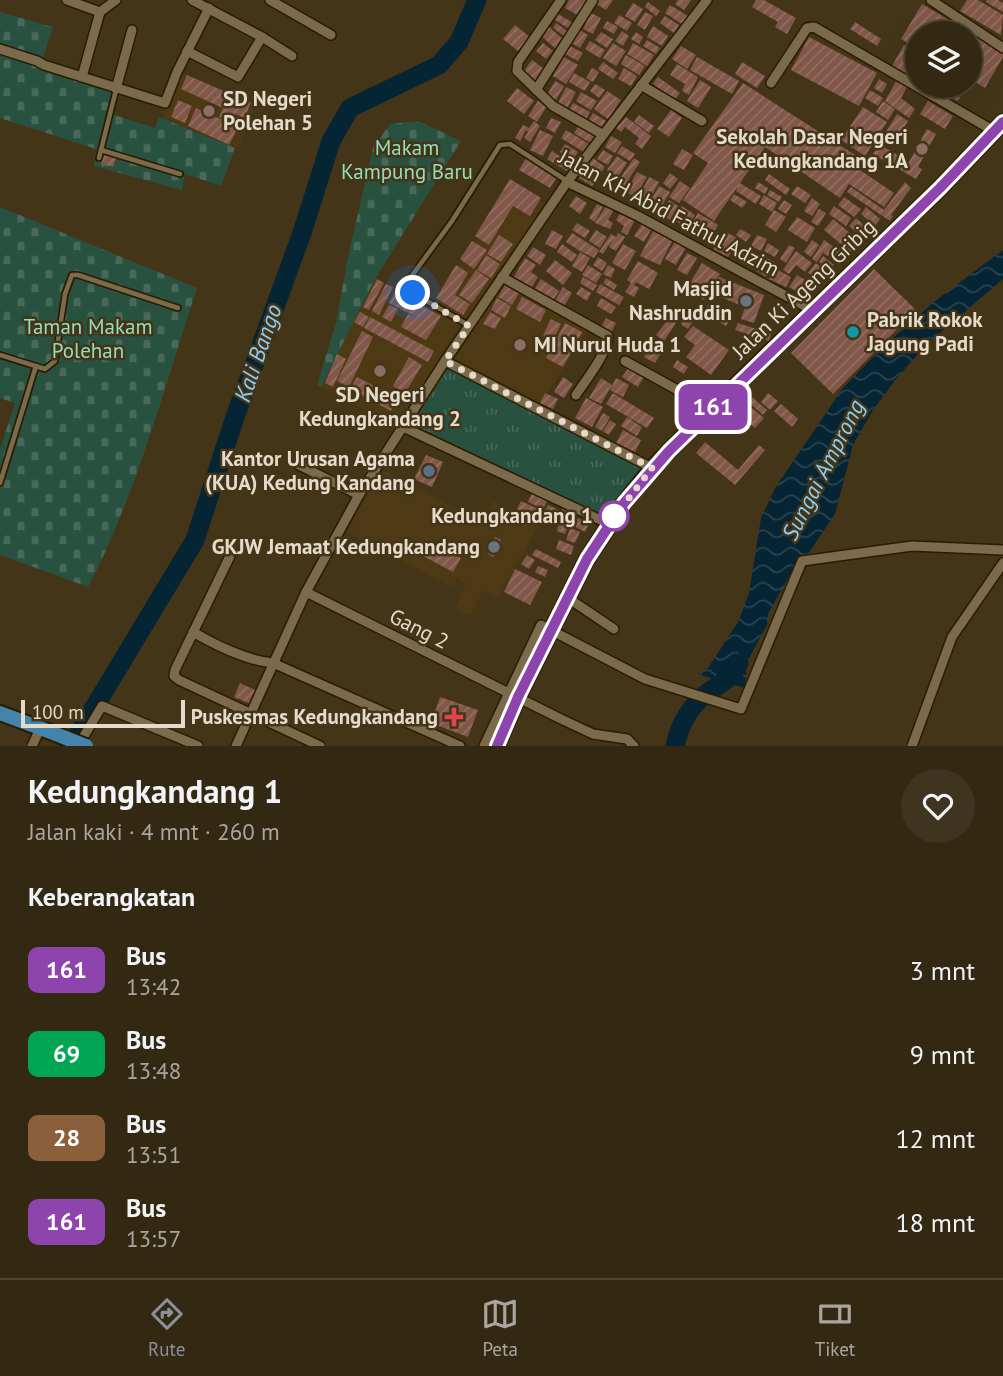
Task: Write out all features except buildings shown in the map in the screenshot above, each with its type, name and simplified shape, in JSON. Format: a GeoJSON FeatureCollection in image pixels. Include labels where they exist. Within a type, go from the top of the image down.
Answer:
{"type":"FeatureCollection","features":[{"type":"Feature","properties":{"kind":"main road","name":"Jalan Ki Ageng Gribig"},"geometry":{"type":"LineString","coordinates":[[497,746],[518,697],[587,559],[609,524],[652,468],[940,188],[999,127]]}},
{"type":"Feature","properties":{"kind":"main road"},"geometry":{"type":"LineString","coordinates":[[0,713],[86,746]]}},
{"type":"Feature","properties":{"kind":"street"},"geometry":{"type":"LineString","coordinates":[[67,0],[100,12]]}},
{"type":"Feature","properties":{"kind":"street"},"geometry":{"type":"LineString","coordinates":[[82,77],[100,12],[116,0]]}},
{"type":"Feature","properties":{"kind":"street"},"geometry":{"type":"LineString","coordinates":[[192,0],[292,56]]}},
{"type":"Feature","properties":{"kind":"street"},"geometry":{"type":"LineString","coordinates":[[561,0],[518,62],[519,74],[554,106],[602,134]]}},
{"type":"Feature","properties":{"kind":"street"},"geometry":{"type":"LineString","coordinates":[[536,90],[593,0]]}},
{"type":"Feature","properties":{"kind":"street"},"geometry":{"type":"LineString","coordinates":[[236,746],[306,592],[359,495],[445,361],[567,182],[707,0]]}},
{"type":"Feature","properties":{"kind":"street"},"geometry":{"type":"LineString","coordinates":[[931,0],[1003,48]]}},
{"type":"Feature","properties":{"kind":"street"},"geometry":{"type":"LineString","coordinates":[[276,2],[331,35]]}},
{"type":"Feature","properties":{"kind":"street"},"geometry":{"type":"LineString","coordinates":[[0,49],[165,103],[209,8]]}},
{"type":"Feature","properties":{"kind":"street"},"geometry":{"type":"LineString","coordinates":[[771,83],[807,28],[811,27],[819,29],[959,113],[999,127]]}},
{"type":"Feature","properties":{"kind":"street"},"geometry":{"type":"LineString","coordinates":[[116,89],[132,30]]}},
{"type":"Feature","properties":{"kind":"street"},"geometry":{"type":"LineString","coordinates":[[187,51],[238,77],[262,37]]}},
{"type":"Feature","properties":{"kind":"street"},"geometry":{"type":"LineString","coordinates":[[642,85],[702,121]]}},
{"type":"Feature","properties":{"kind":"street","name":"Jalan KH Abid Fathul Adzim"},"geometry":{"type":"LineString","coordinates":[[567,182],[638,216],[812,310]]}},
{"type":"Feature","properties":{"kind":"street"},"geometry":{"type":"LineString","coordinates":[[502,277],[608,336],[603,352],[576,395]]}},
{"type":"Feature","properties":{"kind":"street"},"geometry":{"type":"LineString","coordinates":[[445,361],[652,468]]}},
{"type":"Feature","properties":{"kind":"street"},"geometry":{"type":"LineString","coordinates":[[625,361],[712,408]]}},
{"type":"Feature","properties":{"kind":"street"},"geometry":{"type":"LineString","coordinates":[[403,427],[609,524]]}},
{"type":"Feature","properties":{"kind":"street"},"geometry":{"type":"LineString","coordinates":[[299,465],[359,495]]}},
{"type":"Feature","properties":{"kind":"street"},"geometry":{"type":"LineString","coordinates":[[484,746],[541,625],[645,679],[741,709],[802,561],[912,545],[1003,550]]}},
{"type":"Feature","properties":{"kind":"street"},"geometry":{"type":"LineString","coordinates":[[230,556],[175,670],[176,678],[320,746]]}},
{"type":"Feature","properties":{"kind":"street"},"geometry":{"type":"LineString","coordinates":[[912,746],[952,637],[1003,563]]}},
{"type":"Feature","properties":{"kind":"street","name":"Gang 2"},"geometry":{"type":"LineString","coordinates":[[306,592],[593,734],[627,739],[634,746]]}},
{"type":"Feature","properties":{"kind":"street"},"geometry":{"type":"LineString","coordinates":[[568,598],[614,629]]}},
{"type":"Feature","properties":{"kind":"street"},"geometry":{"type":"LineString","coordinates":[[193,632],[228,649],[262,662],[273,663],[460,746]]}},
{"type":"Feature","properties":{"kind":"street"},"geometry":{"type":"LineString","coordinates":[[78,746],[102,706],[198,746]]}},
{"type":"Feature","properties":{"kind":"street"},"geometry":{"type":"LineString","coordinates":[[32,746],[44,730]]}},
{"type":"Feature","properties":{"kind":"lane"},"geometry":{"type":"LineString","coordinates":[[99,158],[116,89]]}},
{"type":"Feature","properties":{"kind":"lane","name":"Jalan KH Abid Fathul Adzim"},"geometry":{"type":"LineString","coordinates":[[469,326],[413,293],[408,281],[452,222],[500,145],[510,144],[567,182]]}},
{"type":"Feature","properties":{"kind":"lane"},"geometry":{"type":"LineString","coordinates":[[101,150],[180,174]]}},
{"type":"Feature","properties":{"kind":"lane"},"geometry":{"type":"LineString","coordinates":[[0,355],[45,369],[55,361],[64,300],[72,275],[178,308]]}},
{"type":"Feature","properties":{"kind":"lane"},"geometry":{"type":"LineString","coordinates":[[0,483],[36,366]]}},
{"type":"Feature","properties":{"kind":"shaded area","name":"SD Negeri Polehan 5"},"geometry":{"type":"Polygon","coordinates":[[[180,72],[256,104],[238,148],[162,118],[180,72]]]}},
{"type":"Feature","properties":{"kind":"shaded area"},"geometry":{"type":"Polygon","coordinates":[[[513,184],[546,204],[470,321],[436,303],[513,184]]]}},
{"type":"Feature","properties":{"kind":"shaded area","name":"SD Negeri Kedungkandang 2"},"geometry":{"type":"Polygon","coordinates":[[[375,279],[462,326],[396,426],[321,387],[375,279]]]}},
{"type":"Feature","properties":{"kind":"shaded area","name":"MI Nurul Huda 1"},"geometry":{"type":"Polygon","coordinates":[[[504,283],[589,328],[539,406],[452,362],[504,283]]]}},
{"type":"Feature","properties":{"kind":"shaded area"},"geometry":{"type":"Polygon","coordinates":[[[388,472],[482,523],[493,501],[540,523],[498,598],[482,591],[471,616],[455,608],[466,583],[457,578],[452,587],[347,532],[377,474],[388,472]]]}},
{"type":"Feature","properties":{"kind":"green space"},"geometry":{"type":"Polygon","coordinates":[[[0,12],[53,27],[40,66],[112,91],[108,113],[155,128],[159,117],[235,148],[221,186],[185,174],[182,190],[94,166],[96,149],[0,118],[0,12]]]}},
{"type":"Feature","properties":{"kind":"green space","name":"Makam Kampung Baru"},"geometry":{"type":"Polygon","coordinates":[[[418,121],[461,141],[375,279],[321,387],[317,385],[336,323],[373,148],[390,124],[418,121]]]}},
{"type":"Feature","properties":{"kind":"green space","name":"Taman Makam Polehan"},"geometry":{"type":"Polygon","coordinates":[[[0,207],[197,288],[135,477],[88,587],[0,555],[0,449],[15,403],[0,398],[0,207]]]}},
{"type":"Feature","properties":{"kind":"green space"},"geometry":{"type":"Polygon","coordinates":[[[448,368],[641,468],[603,516],[412,424],[448,368]]]}},
{"type":"Feature","properties":{"kind":"water"},"geometry":{"type":"Polygon","coordinates":[[[1003,250],[1003,279],[926,345],[873,410],[853,445],[835,514],[808,554],[796,564],[768,614],[767,625],[747,662],[745,688],[697,674],[708,668],[738,622],[749,593],[761,518],[775,488],[843,388],[884,346],[935,301],[1003,250]]]}},
{"type":"Feature","properties":{"kind":"waterway","name":"Kali Bango"},"geometry":{"type":"LineString","coordinates":[[71,746],[195,540],[235,417],[303,230],[331,141],[350,108],[439,65],[459,42],[477,0]]}},
{"type":"Feature","properties":{"kind":"waterway","name":"Sungai Amprong"},"geometry":{"type":"LineString","coordinates":[[675,746],[692,707],[727,679],[739,663]]}},
{"type":"Feature","properties":{"kind":"bus line","name":"161"},"geometry":{"type":"LineString","coordinates":[[497,746],[518,697],[587,559],[624,503],[652,468],[940,188],[1003,122]]}},
{"type":"Feature","properties":{"kind":"place","name":"SD Negeri Polehan 5"},"geometry":{"type":"Point","coordinates":[209,111]}},
{"type":"Feature","properties":{"kind":"place","name":"Sekolah Dasar Negeri Kedungkandang 1A"},"geometry":{"type":"Point","coordinates":[922,149]}},
{"type":"Feature","properties":{"kind":"place","name":"Masjid Nashruddin"},"geometry":{"type":"Point","coordinates":[746,301]}},
{"type":"Feature","properties":{"kind":"place","name":"Pabrik Rokok Jagung Padi"},"geometry":{"type":"Point","coordinates":[853,332]}},
{"type":"Feature","properties":{"kind":"place","name":"MI Nurul Huda 1"},"geometry":{"type":"Point","coordinates":[520,345]}},
{"type":"Feature","properties":{"kind":"place","name":"SD Negeri Kedungkandang 2"},"geometry":{"type":"Point","coordinates":[380,371]}},
{"type":"Feature","properties":{"kind":"place","name":"Kantor Urusan Agama (KUA) Kedung Kandang"},"geometry":{"type":"Point","coordinates":[429,471]}},
{"type":"Feature","properties":{"kind":"place","name":"Kedungkandang 1"},"geometry":{"type":"Point","coordinates":[614,516]}},
{"type":"Feature","properties":{"kind":"place","name":"GKJW Jemaat Kedungkandang"},"geometry":{"type":"Point","coordinates":[494,547]}},
{"type":"Feature","properties":{"kind":"place","name":"Puskesmas Kedungkandang"},"geometry":{"type":"Point","coordinates":[454,717]}},
{"type":"Feature","properties":{"kind":"route"},"geometry":{"type":"LineString","coordinates":[[413,293],[469,326],[445,361],[652,468],[609,524],[614,516]]}}]}
